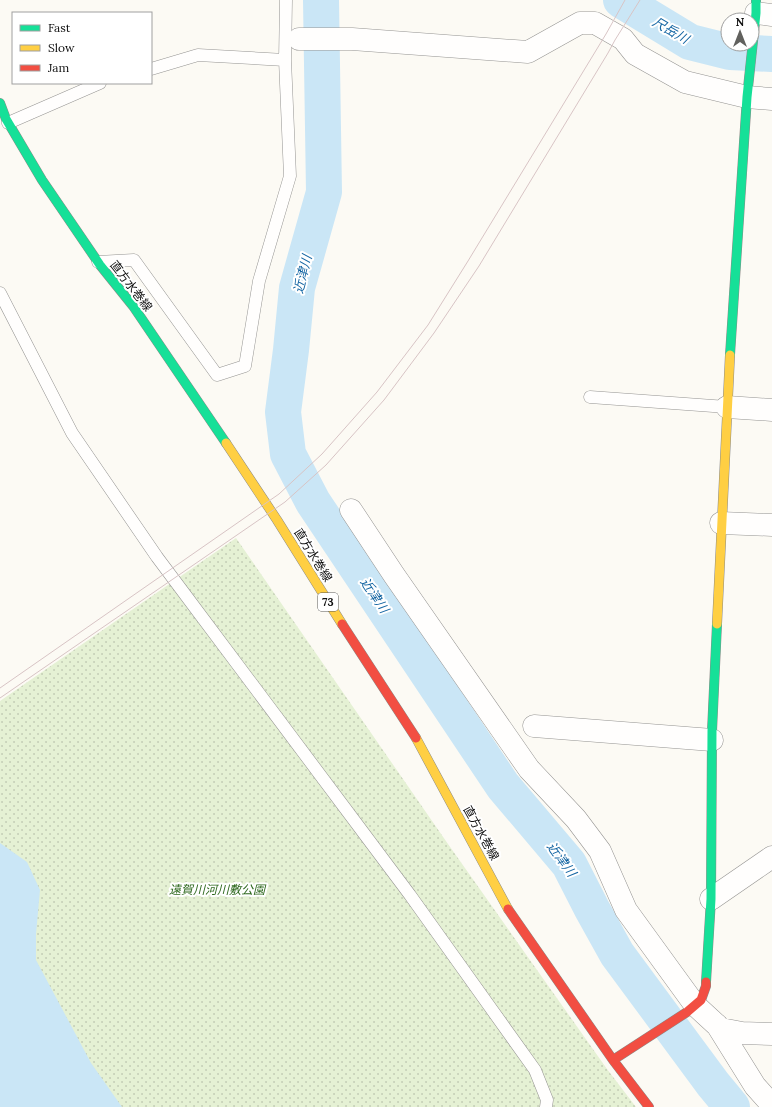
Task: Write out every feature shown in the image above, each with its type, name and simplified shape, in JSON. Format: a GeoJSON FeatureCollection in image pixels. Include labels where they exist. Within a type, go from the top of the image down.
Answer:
{"type":"FeatureCollection","features":[{"type":"Feature","properties":{"kind":"main road"},"geometry":{"type":"LineString","coordinates":[[613,1060],[691,1009],[701,1000],[706,986],[711,899],[712,740],[727,407],[747,97],[761,9]]}},
{"type":"Feature","properties":{"kind":"main road","name":"直方水巻線"},"geometry":{"type":"LineString","coordinates":[[0,103],[8,123],[42,180],[98,262],[133,306],[277,520],[354,643],[412,731],[511,914],[613,1060],[649,1107]]}},
{"type":"Feature","properties":{"kind":"street"},"geometry":{"type":"LineString","coordinates":[[299,39],[352,38],[528,52],[580,23],[595,22],[623,39],[635,54],[685,82],[747,97],[772,99]]}},
{"type":"Feature","properties":{"kind":"street"},"geometry":{"type":"LineString","coordinates":[[727,407],[772,410]]}},
{"type":"Feature","properties":{"kind":"street"},"geometry":{"type":"LineString","coordinates":[[351,510],[394,575],[529,769],[576,819],[600,852],[626,910],[691,1009],[721,1029],[742,1033],[772,1034]]}},
{"type":"Feature","properties":{"kind":"street"},"geometry":{"type":"LineString","coordinates":[[721,523],[772,525]]}},
{"type":"Feature","properties":{"kind":"street"},"geometry":{"type":"LineString","coordinates":[[534,726],[712,740]]}},
{"type":"Feature","properties":{"kind":"street"},"geometry":{"type":"LineString","coordinates":[[711,899],[772,857]]}},
{"type":"Feature","properties":{"kind":"street"},"geometry":{"type":"LineString","coordinates":[[717,1025],[756,1086],[772,1106]]}},
{"type":"Feature","properties":{"kind":"street"},"geometry":{"type":"LineString","coordinates":[[756,1086],[765,1107]]}},
{"type":"Feature","properties":{"kind":"lane"},"geometry":{"type":"LineString","coordinates":[[98,262],[134,260],[217,375],[245,366],[259,281],[290,176],[285,60],[286,0]]}},
{"type":"Feature","properties":{"kind":"lane"},"geometry":{"type":"LineString","coordinates":[[152,69],[198,55],[285,60]]}},
{"type":"Feature","properties":{"kind":"lane"},"geometry":{"type":"LineString","coordinates":[[8,123],[98,84]]}},
{"type":"Feature","properties":{"kind":"lane"},"geometry":{"type":"LineString","coordinates":[[0,294],[72,433],[157,557],[405,889],[535,1070],[547,1100],[546,1107]]}},
{"type":"Feature","properties":{"kind":"lane"},"geometry":{"type":"LineString","coordinates":[[590,397],[727,407]]}},
{"type":"Feature","properties":{"kind":"green space","name":"遠賀川河川敷公園"},"geometry":{"type":"Polygon","coordinates":[[[236,538],[448,844],[607,1069],[636,1107],[0,1107],[0,701],[236,538]]]}},
{"type":"Feature","properties":{"kind":"water"},"geometry":{"type":"Polygon","coordinates":[[[0,843],[27,862],[40,890],[36,934],[36,960],[91,1063],[122,1107],[0,1107],[0,843]]]}},
{"type":"Feature","properties":{"kind":"waterway","name":"近津川"},"geometry":{"type":"LineString","coordinates":[[321,0],[324,192],[297,288],[283,412],[288,454],[313,502],[503,786],[569,864],[617,954],[713,1084],[732,1107]]}},
{"type":"Feature","properties":{"kind":"waterway","name":"尺岳川"},"geometry":{"type":"LineString","coordinates":[[621,0],[690,42],[730,52],[772,54]]}},
{"type":"Feature","properties":{"kind":"tram line"},"geometry":{"type":"LineString","coordinates":[[0,688],[279,494],[322,454],[377,392],[428,325],[606,34],[625,0]]}},
{"type":"Feature","properties":{"kind":"tram line"},"geometry":{"type":"LineString","coordinates":[[0,698],[285,502],[326,465],[384,400],[434,333],[479,266],[640,0]]}},
{"type":"Feature","properties":{"kind":"traffic: fast"},"geometry":{"type":"LineString","coordinates":[[730,355],[747,97],[756,13],[756,0]]}},
{"type":"Feature","properties":{"kind":"traffic: fast"},"geometry":{"type":"LineString","coordinates":[[0,103],[6,119],[42,180],[100,265],[133,306],[226,443]]}},
{"type":"Feature","properties":{"kind":"traffic: fast"},"geometry":{"type":"LineString","coordinates":[[706,982],[711,899],[712,731],[717,624]]}},
{"type":"Feature","properties":{"kind":"traffic: slow"},"geometry":{"type":"LineString","coordinates":[[717,624],[730,355]]}},
{"type":"Feature","properties":{"kind":"traffic: slow"},"geometry":{"type":"LineString","coordinates":[[226,443],[277,520],[342,624]]}},
{"type":"Feature","properties":{"kind":"traffic: slow"},"geometry":{"type":"LineString","coordinates":[[416,738],[508,909]]}},
{"type":"Feature","properties":{"kind":"traffic: jam"},"geometry":{"type":"LineString","coordinates":[[342,624],[416,738]]}},
{"type":"Feature","properties":{"kind":"traffic: jam"},"geometry":{"type":"LineString","coordinates":[[508,909],[613,1060],[649,1107]]}},
{"type":"Feature","properties":{"kind":"traffic: jam"},"geometry":{"type":"LineString","coordinates":[[613,1060],[687,1012],[701,1000],[706,982]]}}]}
